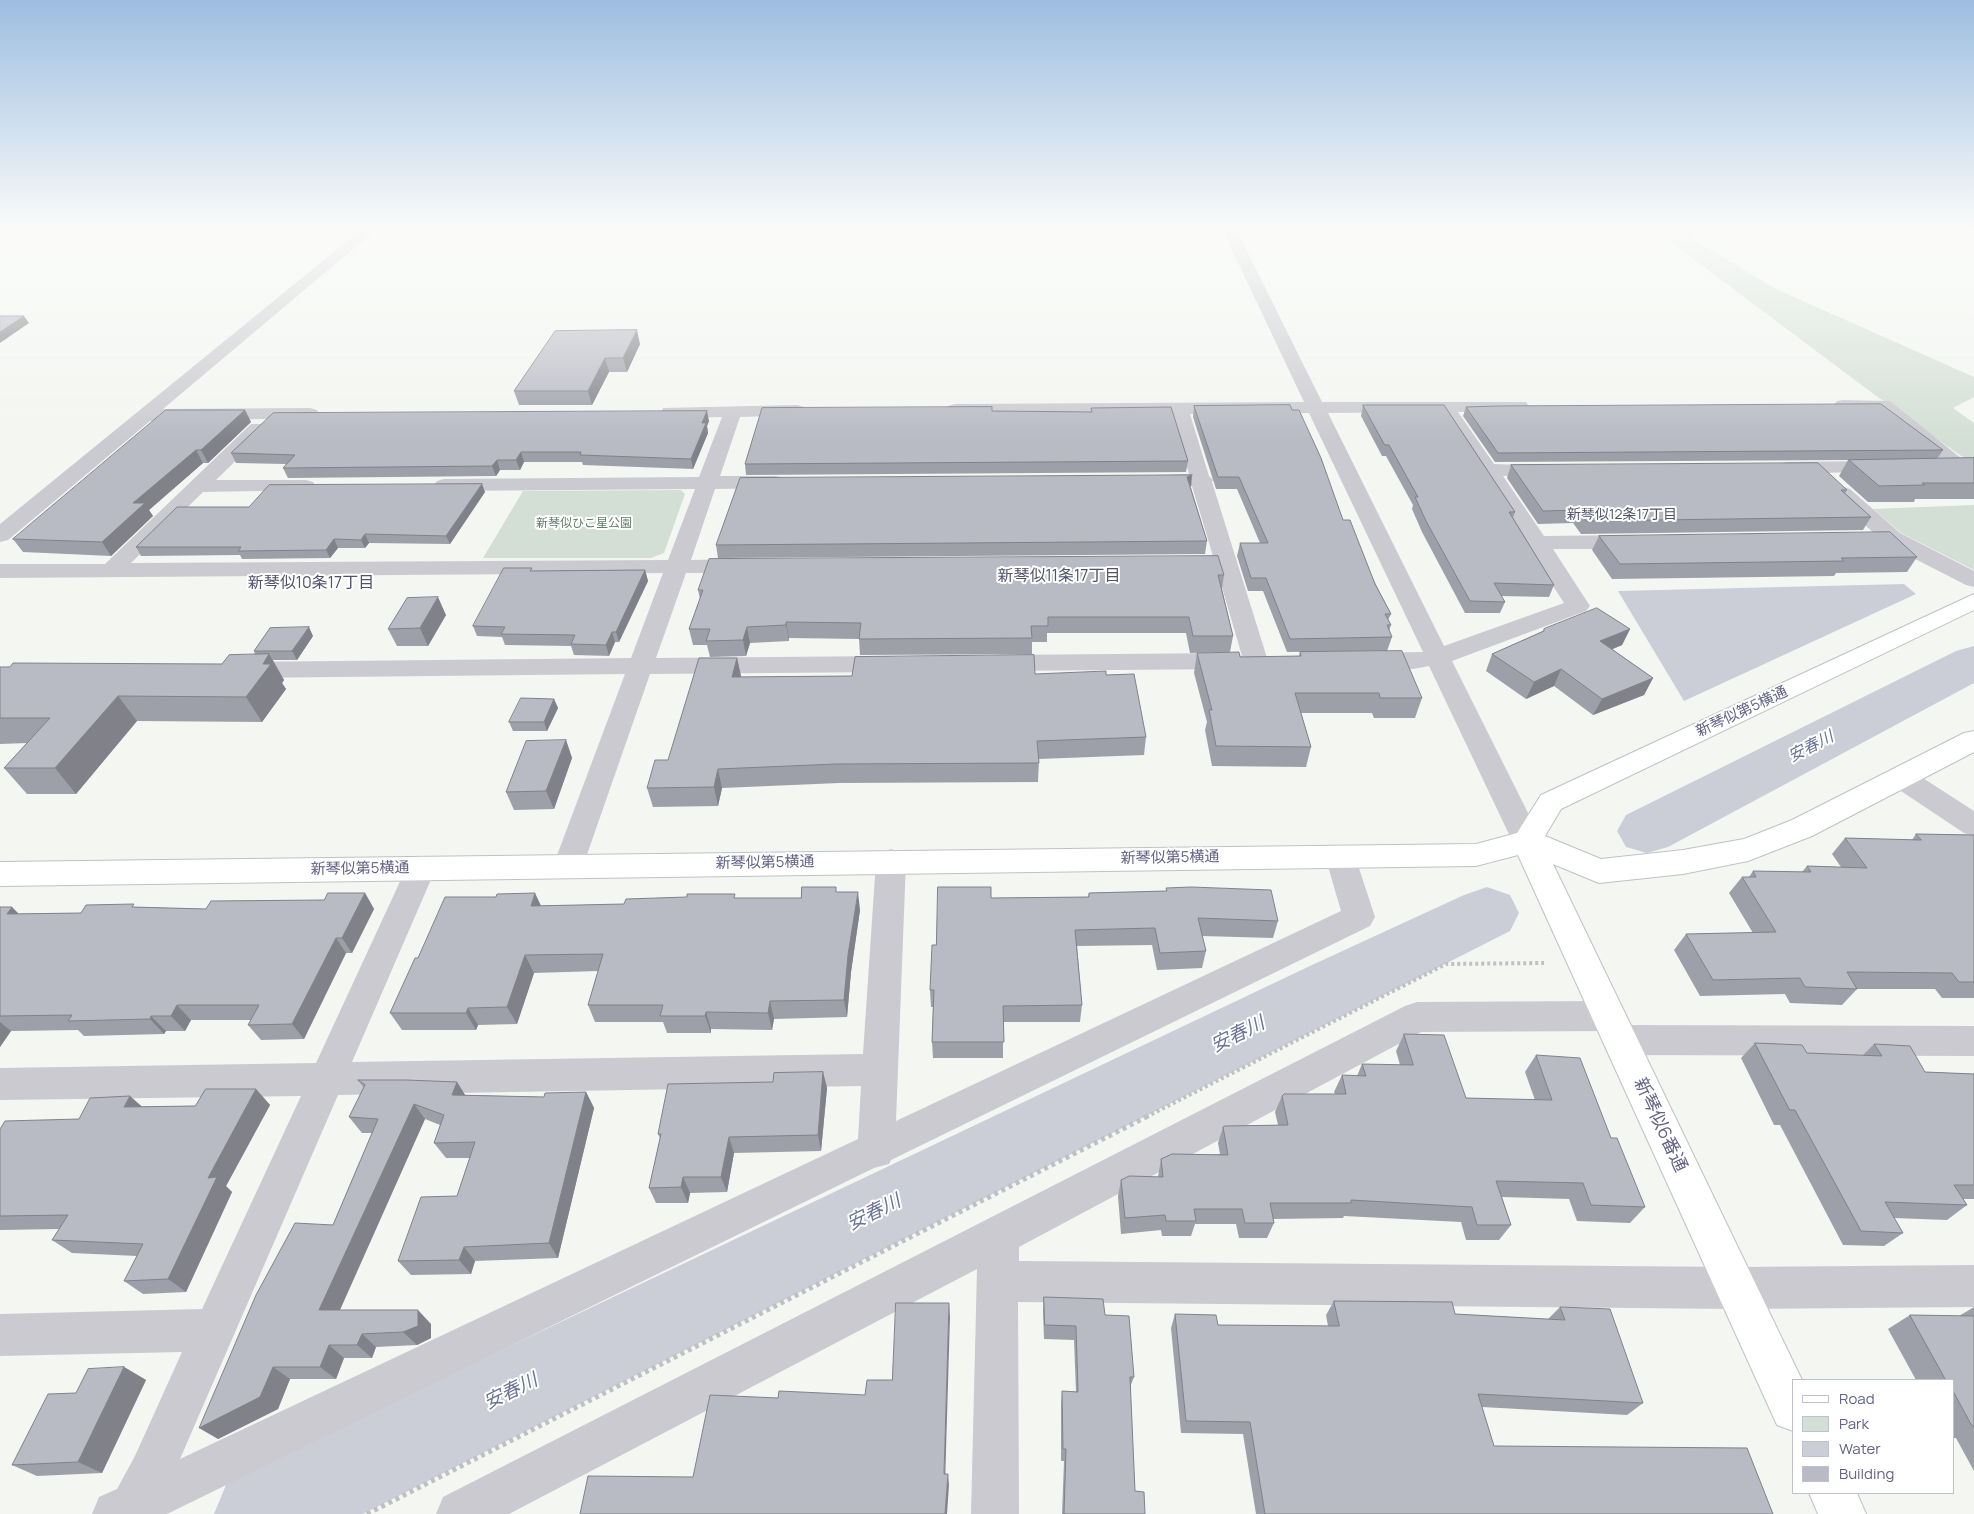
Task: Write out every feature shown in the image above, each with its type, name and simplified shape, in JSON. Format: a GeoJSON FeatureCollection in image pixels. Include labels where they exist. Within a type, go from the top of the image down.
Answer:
{"type":"FeatureCollection","features":[{"type":"Feature","properties":{"kind":"street"},"geometry":{"type":"LineString","coordinates":[[0,535],[285,300]]}},
{"type":"Feature","properties":{"kind":"street"},"geometry":{"type":"LineString","coordinates":[[1263,300],[1527,841],[1599,871],[1683,862],[1748,850],[1802,828],[1974,740]]}},
{"type":"Feature","properties":{"kind":"street"},"geometry":{"type":"LineString","coordinates":[[1766,468],[1962,467],[1884,405],[1824,405]]}},
{"type":"Feature","properties":{"kind":"street"},"geometry":{"type":"LineString","coordinates":[[1351,661],[1417,661],[1438,657],[1578,606],[1490,470],[1445,406]]}},
{"type":"Feature","properties":{"kind":"street"},"geometry":{"type":"LineString","coordinates":[[942,410],[1535,406]]}},
{"type":"Feature","properties":{"kind":"street"},"geometry":{"type":"LineString","coordinates":[[970,664],[1266,661],[1225,563],[1203,480],[1180,409]]}},
{"type":"Feature","properties":{"kind":"street"},"geometry":{"type":"LineString","coordinates":[[655,412],[812,411]]}},
{"type":"Feature","properties":{"kind":"street"},"geometry":{"type":"LineString","coordinates":[[568,866],[733,412]]}},
{"type":"Feature","properties":{"kind":"street"},"geometry":{"type":"LineString","coordinates":[[111,570],[273,414]]}},
{"type":"Feature","properties":{"kind":"street"},"geometry":{"type":"LineString","coordinates":[[146,415],[332,414]]}},
{"type":"Feature","properties":{"kind":"street"},"geometry":{"type":"LineString","coordinates":[[1816,468],[1892,538],[1974,580]]}},
{"type":"Feature","properties":{"kind":"street"},"geometry":{"type":"LineString","coordinates":[[1490,470],[1569,470]]}},
{"type":"Feature","properties":{"kind":"street"},"geometry":{"type":"LineString","coordinates":[[1134,480],[1203,480]]}},
{"type":"Feature","properties":{"kind":"street"},"geometry":{"type":"LineString","coordinates":[[428,485],[797,482]]}},
{"type":"Feature","properties":{"kind":"street"},"geometry":{"type":"LineString","coordinates":[[198,486],[328,485]]}},
{"type":"Feature","properties":{"kind":"street"},"geometry":{"type":"LineString","coordinates":[[1863,539],[1892,538]]}},
{"type":"Feature","properties":{"kind":"street"},"geometry":{"type":"LineString","coordinates":[[1538,543],[1656,541]]}},
{"type":"Feature","properties":{"kind":"street"},"geometry":{"type":"LineString","coordinates":[[1166,563],[1225,563]]}},
{"type":"Feature","properties":{"kind":"street"},"geometry":{"type":"LineString","coordinates":[[0,571],[767,565]]}},
{"type":"Feature","properties":{"kind":"street","name":"新琴似第5横通"},"geometry":{"type":"LineString","coordinates":[[0,874],[890,861],[1476,855],[1527,841],[1552,802],[1974,601]]}},
{"type":"Feature","properties":{"kind":"street"},"geometry":{"type":"LineString","coordinates":[[217,670],[911,664]]}},
{"type":"Feature","properties":{"kind":"street"},"geometry":{"type":"LineString","coordinates":[[1902,778],[1974,825]]}},
{"type":"Feature","properties":{"kind":"street","name":"新琴似6番通"},"geometry":{"type":"LineString","coordinates":[[1527,841],[1792,1407]]}},
{"type":"Feature","properties":{"kind":"street"},"geometry":{"type":"LineString","coordinates":[[126,1511],[1359,918],[1340,856]]}},
{"type":"Feature","properties":{"kind":"street"},"geometry":{"type":"LineString","coordinates":[[876,1151],[890,861]]}},
{"type":"Feature","properties":{"kind":"street"},"geometry":{"type":"LineString","coordinates":[[126,1511],[151,1472],[421,868]]}},
{"type":"Feature","properties":{"kind":"street"},"geometry":{"type":"LineString","coordinates":[[460,1514],[1000,1236],[1417,1017],[1615,1028],[1974,1041]]}},
{"type":"Feature","properties":{"kind":"street"},"geometry":{"type":"LineString","coordinates":[[0,1084],[879,1070]]}},
{"type":"Feature","properties":{"kind":"street"},"geometry":{"type":"LineString","coordinates":[[995,1514],[997,1281],[1000,1236]]}},
{"type":"Feature","properties":{"kind":"street"},"geometry":{"type":"LineString","coordinates":[[997,1281],[1736,1288],[1974,1286]]}},
{"type":"Feature","properties":{"kind":"street"},"geometry":{"type":"LineString","coordinates":[[0,1335],[214,1330]]}},
{"type":"Feature","properties":{"kind":"street"},"geometry":{"type":"LineString","coordinates":[[1832,1494],[1842,1514]]}},
{"type":"Feature","properties":{"kind":"green space"},"geometry":{"type":"Polygon","coordinates":[[[1747,300],[1800,300],[1974,377],[1974,397],[1953,408],[1974,423],[1974,465],[1875,395],[1747,300]]]}},
{"type":"Feature","properties":{"kind":"green space","name":"新琴似ひこ星公園"},"geometry":{"type":"Polygon","coordinates":[[[681,490],[685,494],[664,553],[651,558],[483,558],[523,491],[681,490]]]}},
{"type":"Feature","properties":{"kind":"green space"},"geometry":{"type":"Polygon","coordinates":[[[1974,505],[1974,570],[1901,533],[1873,509],[1974,505]]]}},
{"type":"Feature","properties":{"kind":"water"},"geometry":{"type":"Polygon","coordinates":[[[1904,584],[1916,594],[1684,701],[1618,591],[1904,584]]]}},
{"type":"Feature","properties":{"kind":"building"},"geometry":{"type":"Polygon","coordinates":[[[0,316],[24,316],[0,332],[0,316]]]}},
{"type":"Feature","properties":{"kind":"building"},"geometry":{"type":"Polygon","coordinates":[[[637,330],[623,358],[605,358],[588,391],[514,391],[555,331],[637,330]]]}},
{"type":"Feature","properties":{"kind":"building"},"geometry":{"type":"Polygon","coordinates":[[[1881,404],[1943,450],[1498,453],[1466,407],[1496,406],[1881,404]]]}},
{"type":"Feature","properties":{"kind":"building"},"geometry":{"type":"Polygon","coordinates":[[[1290,405],[1292,410],[1299,410],[1321,458],[1343,520],[1350,520],[1375,584],[1391,614],[1385,614],[1391,625],[1387,625],[1392,637],[1290,639],[1266,578],[1251,578],[1240,543],[1268,543],[1239,477],[1218,477],[1194,406],[1290,405]]]}},
{"type":"Feature","properties":{"kind":"building"},"geometry":{"type":"Polygon","coordinates":[[[1363,405],[1444,405],[1515,512],[1509,512],[1554,585],[1494,583],[1505,602],[1470,601],[1426,521],[1415,497],[1418,497],[1389,445],[1385,445],[1363,405]]]}},
{"type":"Feature","properties":{"kind":"building"},"geometry":{"type":"Polygon","coordinates":[[[992,407],[992,411],[1092,412],[1091,408],[1171,407],[1188,461],[745,464],[762,408],[992,407]]]}},
{"type":"Feature","properties":{"kind":"building"},"geometry":{"type":"Polygon","coordinates":[[[166,410],[245,410],[201,450],[196,450],[133,503],[145,503],[102,542],[13,539],[166,410]]]}},
{"type":"Feature","properties":{"kind":"building"},"geometry":{"type":"Polygon","coordinates":[[[707,411],[702,423],[706,423],[691,459],[580,455],[581,452],[521,452],[516,460],[497,460],[492,466],[283,468],[295,455],[231,453],[273,413],[707,411]]]}},
{"type":"Feature","properties":{"kind":"building"},"geometry":{"type":"Polygon","coordinates":[[[1974,458],[1974,483],[1922,483],[1925,485],[1879,486],[1849,460],[1974,458]]]}},
{"type":"Feature","properties":{"kind":"building"},"geometry":{"type":"Polygon","coordinates":[[[1818,463],[1847,490],[1841,490],[1871,517],[1586,521],[1579,510],[1543,511],[1511,465],[1818,463]]]}},
{"type":"Feature","properties":{"kind":"building"},"geometry":{"type":"Polygon","coordinates":[[[1192,475],[1187,477],[1207,541],[716,545],[740,478],[1192,475]]]}},
{"type":"Feature","properties":{"kind":"building"},"geometry":{"type":"Polygon","coordinates":[[[482,484],[446,536],[365,534],[361,540],[334,539],[326,550],[238,551],[241,547],[136,547],[177,507],[249,507],[269,485],[482,484]]]}},
{"type":"Feature","properties":{"kind":"building"},"geometry":{"type":"Polygon","coordinates":[[[1890,532],[1917,557],[1841,558],[1844,561],[1620,564],[1599,536],[1890,532]]]}},
{"type":"Feature","properties":{"kind":"building"},"geometry":{"type":"Polygon","coordinates":[[[1218,556],[1224,575],[1218,575],[1233,636],[1193,636],[1189,617],[1048,617],[1048,626],[1031,626],[1032,638],[859,639],[861,623],[786,622],[786,625],[747,627],[743,640],[706,641],[710,629],[689,629],[703,590],[698,590],[709,559],[1218,556]]]}},
{"type":"Feature","properties":{"kind":"building"},"geometry":{"type":"Polygon","coordinates":[[[504,568],[532,568],[530,571],[645,570],[616,632],[612,632],[606,645],[571,644],[575,635],[501,634],[505,627],[473,626],[504,568]]]}},
{"type":"Feature","properties":{"kind":"building"},"geometry":{"type":"Polygon","coordinates":[[[438,597],[420,628],[388,629],[407,598],[438,597]]]}},
{"type":"Feature","properties":{"kind":"building"},"geometry":{"type":"Polygon","coordinates":[[[1597,608],[1630,629],[1600,641],[1653,678],[1602,699],[1561,669],[1534,682],[1492,654],[1544,631],[1544,629],[1597,608]]]}},
{"type":"Feature","properties":{"kind":"building"},"geometry":{"type":"Polygon","coordinates":[[[309,627],[292,651],[254,651],[270,628],[309,627]]]}},
{"type":"Feature","properties":{"kind":"building"},"geometry":{"type":"Polygon","coordinates":[[[1402,651],[1422,698],[1380,698],[1379,693],[1295,693],[1311,747],[1216,746],[1209,710],[1212,710],[1197,653],[1239,652],[1240,657],[1301,656],[1300,652],[1402,651]]]}},
{"type":"Feature","properties":{"kind":"building"},"geometry":{"type":"Polygon","coordinates":[[[269,654],[263,664],[271,664],[246,697],[118,696],[55,768],[4,768],[50,718],[0,718],[0,667],[10,667],[13,663],[222,664],[229,655],[269,654]]]}},
{"type":"Feature","properties":{"kind":"building"},"geometry":{"type":"Polygon","coordinates":[[[1034,655],[1035,674],[1106,671],[1106,675],[1134,674],[1146,737],[1037,741],[1039,763],[836,764],[718,769],[714,787],[647,788],[655,760],[668,760],[699,658],[737,658],[732,677],[852,676],[855,657],[1034,655]]]}},
{"type":"Feature","properties":{"kind":"building"},"geometry":{"type":"Polygon","coordinates":[[[521,698],[554,699],[544,722],[509,722],[521,698]]]}},
{"type":"Feature","properties":{"kind":"building"},"geometry":{"type":"Polygon","coordinates":[[[566,740],[546,791],[506,792],[526,741],[566,740]]]}},
{"type":"Feature","properties":{"kind":"building"},"geometry":{"type":"Polygon","coordinates":[[[1916,834],[1974,835],[1974,982],[1959,982],[1952,973],[1847,972],[1857,989],[1805,987],[1800,978],[1713,980],[1686,934],[1776,932],[1742,877],[1756,877],[1753,871],[1811,872],[1807,866],[1867,868],[1845,838],[1921,840],[1916,834]]]}},
{"type":"Feature","properties":{"kind":"building"},"geometry":{"type":"Polygon","coordinates":[[[802,887],[836,887],[836,892],[858,892],[848,955],[844,1000],[770,1001],[768,1013],[706,1012],[705,1016],[660,1016],[663,1005],[588,1005],[603,954],[525,955],[507,1007],[468,1008],[466,1013],[390,1013],[415,958],[418,958],[445,897],[496,897],[497,894],[535,893],[531,906],[624,904],[626,899],[687,897],[687,894],[735,894],[734,898],[801,898],[802,887]]]}},
{"type":"Feature","properties":{"kind":"building"},"geometry":{"type":"Polygon","coordinates":[[[938,887],[991,887],[991,898],[1089,897],[1089,893],[1167,891],[1166,888],[1191,887],[1271,890],[1278,921],[1198,918],[1206,951],[1160,953],[1155,928],[1075,930],[1082,1005],[1003,1006],[1004,1042],[932,1042],[934,990],[930,990],[932,945],[936,945],[938,887]]]}},
{"type":"Feature","properties":{"kind":"building"},"geometry":{"type":"Polygon","coordinates":[[[328,893],[365,893],[342,938],[336,938],[292,1024],[248,1025],[259,1005],[177,1005],[171,1016],[151,1016],[150,1019],[68,1021],[72,1015],[0,1016],[0,907],[12,907],[7,914],[81,913],[86,905],[134,904],[132,907],[206,909],[211,901],[324,900],[328,893]]]}},
{"type":"Feature","properties":{"kind":"building"},"geometry":{"type":"Polygon","coordinates":[[[1404,1034],[1444,1035],[1466,1098],[1552,1100],[1536,1055],[1580,1058],[1611,1138],[1617,1138],[1645,1207],[1591,1205],[1583,1183],[1496,1181],[1511,1225],[1477,1225],[1472,1207],[1351,1200],[1351,1203],[1270,1203],[1274,1223],[1245,1223],[1242,1209],[1194,1209],[1196,1221],[1166,1221],[1165,1215],[1125,1218],[1121,1180],[1129,1176],[1163,1177],[1161,1159],[1172,1154],[1228,1155],[1223,1127],[1225,1126],[1288,1125],[1282,1096],[1284,1094],[1346,1094],[1342,1075],[1366,1076],[1362,1064],[1413,1065],[1404,1034]]]}},
{"type":"Feature","properties":{"kind":"building"},"geometry":{"type":"Polygon","coordinates":[[[1755,1043],[1802,1045],[1807,1053],[1882,1056],[1874,1044],[1910,1046],[1925,1072],[1974,1074],[1974,1185],[1954,1185],[1967,1205],[1885,1202],[1903,1233],[1861,1231],[1795,1110],[1790,1110],[1755,1043]]]}},
{"type":"Feature","properties":{"kind":"building"},"geometry":{"type":"Polygon","coordinates":[[[823,1072],[818,1135],[729,1137],[721,1177],[683,1177],[681,1187],[649,1188],[661,1134],[658,1134],[668,1084],[773,1082],[774,1073],[823,1072]]]}},
{"type":"Feature","properties":{"kind":"building"},"geometry":{"type":"Polygon","coordinates":[[[358,1080],[457,1082],[452,1095],[544,1097],[545,1093],[586,1092],[549,1243],[464,1247],[459,1260],[398,1261],[421,1197],[457,1196],[475,1142],[434,1143],[444,1115],[414,1104],[319,1310],[418,1310],[418,1326],[403,1332],[362,1334],[357,1345],[329,1345],[320,1367],[273,1367],[260,1397],[199,1428],[256,1295],[295,1223],[333,1225],[378,1119],[349,1117],[365,1085],[358,1080]]]}},
{"type":"Feature","properties":{"kind":"building"},"geometry":{"type":"Polygon","coordinates":[[[206,1089],[256,1089],[208,1178],[217,1177],[168,1279],[124,1281],[143,1244],[52,1240],[68,1215],[0,1216],[0,1129],[5,1121],[79,1119],[90,1098],[130,1096],[124,1107],[195,1106],[206,1089]]]}},
{"type":"Feature","properties":{"kind":"building"},"geometry":{"type":"Polygon","coordinates":[[[1044,1297],[1103,1299],[1105,1315],[1129,1316],[1134,1377],[1130,1377],[1135,1491],[1144,1492],[1145,1514],[1064,1514],[1066,1449],[1063,1449],[1062,1391],[1078,1392],[1076,1326],[1045,1325],[1044,1297]]]}},
{"type":"Feature","properties":{"kind":"building"},"geometry":{"type":"Polygon","coordinates":[[[1334,1301],[1452,1302],[1455,1314],[1565,1320],[1560,1307],[1610,1309],[1643,1403],[1478,1394],[1494,1446],[1747,1448],[1773,1514],[1265,1514],[1250,1422],[1186,1421],[1175,1314],[1216,1315],[1218,1325],[1339,1326],[1334,1301]]]}},
{"type":"Feature","properties":{"kind":"building"},"geometry":{"type":"Polygon","coordinates":[[[896,1303],[949,1303],[944,1474],[948,1474],[945,1514],[580,1514],[588,1476],[693,1477],[710,1395],[778,1398],[779,1391],[865,1395],[867,1380],[892,1380],[896,1303]]]}},
{"type":"Feature","properties":{"kind":"building"},"geometry":{"type":"Polygon","coordinates":[[[1910,1315],[1974,1316],[1974,1426],[1972,1426],[1954,1393],[1954,1379],[1945,1379],[1910,1315]]]}},
{"type":"Feature","properties":{"kind":"building"},"geometry":{"type":"Polygon","coordinates":[[[124,1367],[78,1462],[12,1465],[48,1394],[76,1393],[88,1369],[124,1367]]]}},
{"type":"Feature","properties":{"kind":"waterway","name":"安春川"},"geometry":{"type":"LineString","coordinates":[[1647,831],[1974,662]]}},
{"type":"Feature","properties":{"kind":"waterway","name":"安春川"},"geometry":{"type":"LineString","coordinates":[[262,1514],[1336,985],[1487,913]]}},
{"type":"Feature","properties":{"kind":"district","name":"新琴似12条17丁目"},"geometry":{"type":"Point","coordinates":[1622,515]}},
{"type":"Feature","properties":{"kind":"district","name":"新琴似11条17丁目"},"geometry":{"type":"Point","coordinates":[1059,577]}},
{"type":"Feature","properties":{"kind":"district","name":"新琴似10条17丁目"},"geometry":{"type":"Point","coordinates":[311,584]}}]}
